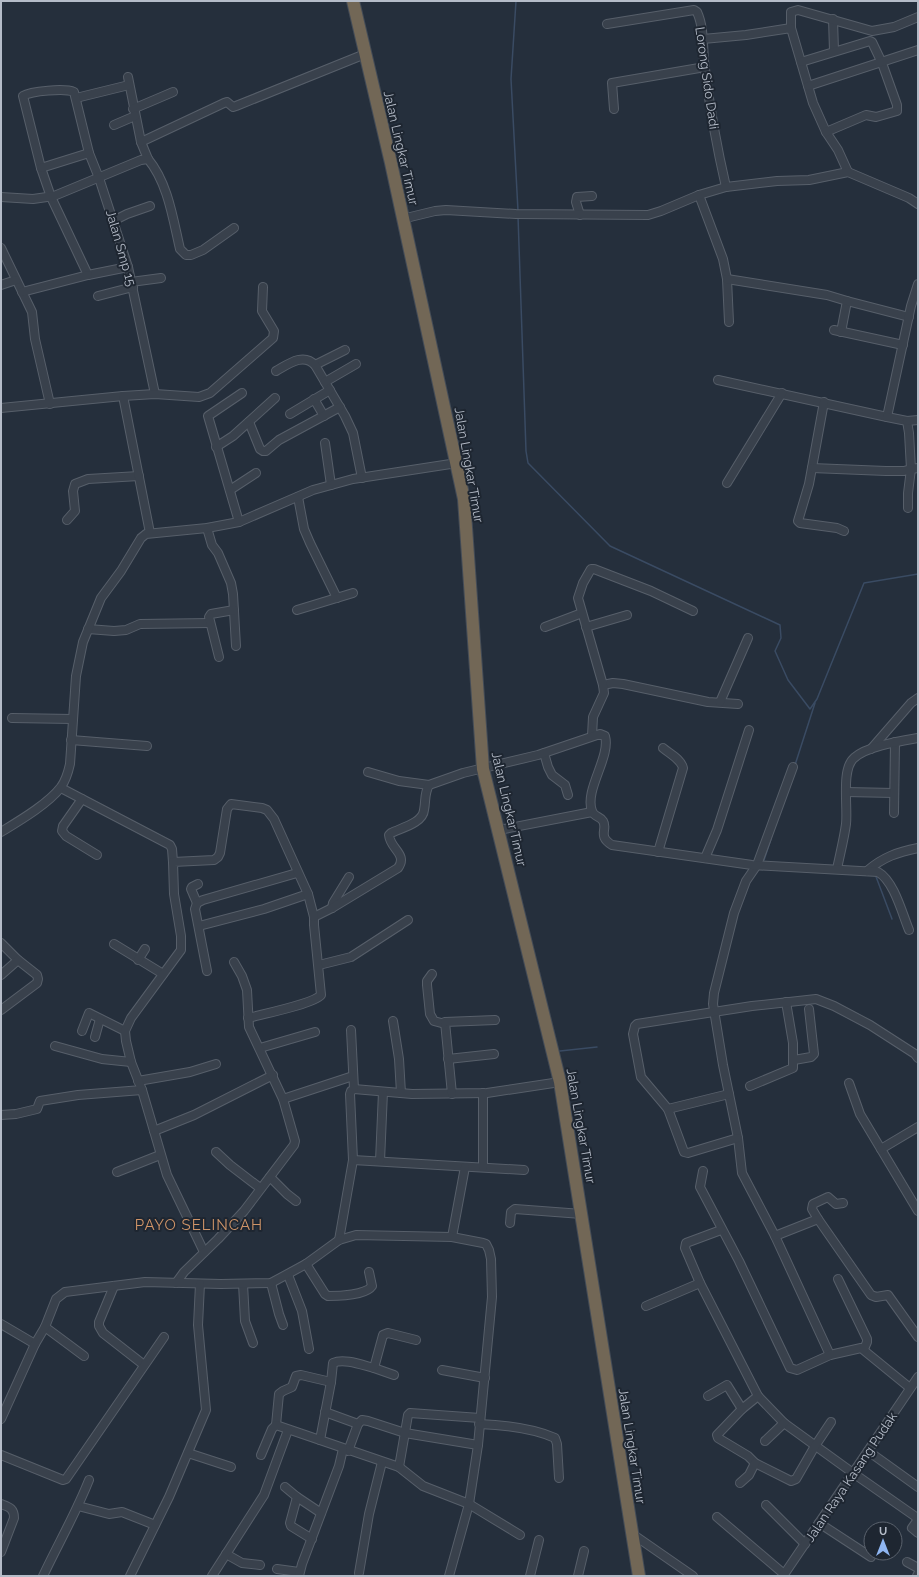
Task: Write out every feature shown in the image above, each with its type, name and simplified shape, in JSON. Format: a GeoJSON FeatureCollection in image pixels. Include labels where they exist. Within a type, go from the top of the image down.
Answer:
{"type":"FeatureCollection","features":[{"type":"Feature","properties":{"kind":"highway","name":"Jalan Lingkar Timur"},"geometry":{"type":"LineString","coordinates":[[354,1],[391,163],[456,463],[466,516],[483,768],[560,1082],[639,1576]]}},
{"type":"Feature","properties":{"kind":"street","name":"Lorong Sido Dadi"},"geometry":{"type":"LineString","coordinates":[[607,24],[694,10],[698,14],[703,39],[704,67],[716,142],[726,187]]}},
{"type":"Feature","properties":{"kind":"street"},"geometry":{"type":"LineString","coordinates":[[848,172],[838,150],[826,132],[813,103],[791,28],[791,12],[798,10],[872,30],[894,27],[918,17]]}},
{"type":"Feature","properties":{"kind":"street"},"geometry":{"type":"LineString","coordinates":[[833,19],[834,51]]}},
{"type":"Feature","properties":{"kind":"street"},"geometry":{"type":"LineString","coordinates":[[703,39],[746,35],[791,28]]}},
{"type":"Feature","properties":{"kind":"street"},"geometry":{"type":"LineString","coordinates":[[801,62],[870,41],[872,42],[882,63],[897,105],[897,111],[876,117],[866,115],[826,132]]}},
{"type":"Feature","properties":{"kind":"street"},"geometry":{"type":"LineString","coordinates":[[808,86],[918,50]]}},
{"type":"Feature","properties":{"kind":"street"},"geometry":{"type":"LineString","coordinates":[[141,142],[224,103],[227,102],[233,107],[236,106],[365,54]]}},
{"type":"Feature","properties":{"kind":"street"},"geometry":{"type":"LineString","coordinates":[[614,109],[611,88],[612,83],[704,67]]}},
{"type":"Feature","properties":{"kind":"street"},"geometry":{"type":"LineString","coordinates":[[88,275],[51,197],[41,168],[23,96],[32,93],[68,90],[74,92],[76,98],[128,81],[141,142],[148,160],[158,176],[168,202],[180,248],[183,253],[186,256],[197,253],[234,228]]}},
{"type":"Feature","properties":{"kind":"street"},"geometry":{"type":"LineString","coordinates":[[114,125],[134,112],[173,92]]}},
{"type":"Feature","properties":{"kind":"street","name":"Jalan Smp 15"},"geometry":{"type":"LineString","coordinates":[[76,98],[89,153],[99,178],[128,267],[155,394]]}},
{"type":"Feature","properties":{"kind":"street"},"geometry":{"type":"LineString","coordinates":[[41,168],[89,153]]}},
{"type":"Feature","properties":{"kind":"street"},"geometry":{"type":"LineString","coordinates":[[1,198],[33,199],[51,197],[141,160],[148,160]]}},
{"type":"Feature","properties":{"kind":"street"},"geometry":{"type":"LineString","coordinates":[[402,219],[435,211],[446,210],[516,214],[648,214],[661,211],[699,195],[726,187],[777,181],[809,180],[848,172],[909,198],[918,204]]}},
{"type":"Feature","properties":{"kind":"street"},"geometry":{"type":"LineString","coordinates":[[699,195],[718,243],[727,279],[729,322]]}},
{"type":"Feature","properties":{"kind":"street"},"geometry":{"type":"LineString","coordinates":[[580,215],[576,202],[577,197],[592,196]]}},
{"type":"Feature","properties":{"kind":"street"},"geometry":{"type":"LineString","coordinates":[[113,221],[127,214],[150,206]]}},
{"type":"Feature","properties":{"kind":"street"},"geometry":{"type":"LineString","coordinates":[[1,248],[32,312],[35,339],[50,404]]}},
{"type":"Feature","properties":{"kind":"street"},"geometry":{"type":"LineString","coordinates":[[22,292],[88,275],[128,267]]}},
{"type":"Feature","properties":{"kind":"street"},"geometry":{"type":"LineString","coordinates":[[98,296],[132,285],[161,278]]}},
{"type":"Feature","properties":{"kind":"street"},"geometry":{"type":"LineString","coordinates":[[727,279],[826,295],[909,317]]}},
{"type":"Feature","properties":{"kind":"street"},"geometry":{"type":"LineString","coordinates":[[1,285],[16,280]]}},
{"type":"Feature","properties":{"kind":"street"},"geometry":{"type":"LineString","coordinates":[[887,417],[909,317],[918,284]]}},
{"type":"Feature","properties":{"kind":"street"},"geometry":{"type":"LineString","coordinates":[[1,408],[155,394],[199,397],[205,396],[270,341],[274,335],[274,331],[262,312],[263,287]]}},
{"type":"Feature","properties":{"kind":"street"},"geometry":{"type":"LineString","coordinates":[[846,301],[838,331],[903,345]]}},
{"type":"Feature","properties":{"kind":"street"},"geometry":{"type":"LineString","coordinates":[[315,365],[345,350]]}},
{"type":"Feature","properties":{"kind":"street"},"geometry":{"type":"LineString","coordinates":[[276,371],[302,359],[307,359],[315,365],[340,407],[353,434],[362,478]]}},
{"type":"Feature","properties":{"kind":"street"},"geometry":{"type":"LineString","coordinates":[[325,382],[356,364]]}},
{"type":"Feature","properties":{"kind":"street"},"geometry":{"type":"LineString","coordinates":[[718,380],[887,417],[907,421],[918,420]]}},
{"type":"Feature","properties":{"kind":"street"},"geometry":{"type":"LineString","coordinates":[[290,414],[330,390]]}},
{"type":"Feature","properties":{"kind":"street"},"geometry":{"type":"LineString","coordinates":[[239,522],[208,416],[242,393]]}},
{"type":"Feature","properties":{"kind":"street"},"geometry":{"type":"LineString","coordinates":[[727,483],[782,393]]}},
{"type":"Feature","properties":{"kind":"street"},"geometry":{"type":"LineString","coordinates":[[123,396],[150,533]]}},
{"type":"Feature","properties":{"kind":"street"},"geometry":{"type":"LineString","coordinates":[[216,447],[233,436],[275,398]]}},
{"type":"Feature","properties":{"kind":"street"},"geometry":{"type":"LineString","coordinates":[[314,399],[324,416]]}},
{"type":"Feature","properties":{"kind":"street"},"geometry":{"type":"LineString","coordinates":[[824,402],[812,468],[798,522],[837,528],[844,531]]}},
{"type":"Feature","properties":{"kind":"street"},"geometry":{"type":"LineString","coordinates":[[249,422],[260,449],[266,451],[279,440],[340,407]]}},
{"type":"Feature","properties":{"kind":"street"},"geometry":{"type":"LineString","coordinates":[[907,421],[915,468],[908,493],[908,508]]}},
{"type":"Feature","properties":{"kind":"street"},"geometry":{"type":"LineString","coordinates":[[325,443],[331,485]]}},
{"type":"Feature","properties":{"kind":"street"},"geometry":{"type":"LineString","coordinates":[[1,832],[27,816],[61,788],[67,777],[70,764],[76,676],[83,642],[97,605],[104,593],[121,572],[141,538],[150,533],[207,528],[239,522],[313,490],[331,485],[362,478],[456,463]]}},
{"type":"Feature","properties":{"kind":"street"},"geometry":{"type":"LineString","coordinates":[[812,468],[886,471],[904,471],[915,468]]}},
{"type":"Feature","properties":{"kind":"street"},"geometry":{"type":"LineString","coordinates":[[230,490],[256,473]]}},
{"type":"Feature","properties":{"kind":"street"},"geometry":{"type":"LineString","coordinates":[[67,520],[75,511],[75,484],[88,479],[139,476]]}},
{"type":"Feature","properties":{"kind":"street"},"geometry":{"type":"LineString","coordinates":[[298,497],[304,529],[337,598]]}},
{"type":"Feature","properties":{"kind":"street"},"geometry":{"type":"LineString","coordinates":[[207,528],[212,545],[218,554],[231,583],[236,646]]}},
{"type":"Feature","properties":{"kind":"street"},"geometry":{"type":"LineString","coordinates":[[592,736],[593,717],[604,693],[601,672],[578,598],[591,569],[651,591],[693,611]]}},
{"type":"Feature","properties":{"kind":"street"},"geometry":{"type":"LineString","coordinates":[[297,610],[353,593]]}},
{"type":"Feature","properties":{"kind":"street"},"geometry":{"type":"LineString","coordinates":[[219,658],[209,617],[211,614],[234,610]]}},
{"type":"Feature","properties":{"kind":"street"},"geometry":{"type":"LineString","coordinates":[[545,627],[582,613]]}},
{"type":"Feature","properties":{"kind":"street"},"geometry":{"type":"LineString","coordinates":[[586,627],[627,615]]}},
{"type":"Feature","properties":{"kind":"street"},"geometry":{"type":"LineString","coordinates":[[88,628],[114,631],[126,630],[140,624],[210,623]]}},
{"type":"Feature","properties":{"kind":"street"},"geometry":{"type":"LineString","coordinates":[[720,702],[748,638]]}},
{"type":"Feature","properties":{"kind":"street"},"geometry":{"type":"LineString","coordinates":[[603,685],[612,683],[623,684],[708,702],[738,704]]}},
{"type":"Feature","properties":{"kind":"street"},"geometry":{"type":"LineString","coordinates":[[870,749],[911,703],[918,698]]}},
{"type":"Feature","properties":{"kind":"street"},"geometry":{"type":"LineString","coordinates":[[12,718],[72,719]]}},
{"type":"Feature","properties":{"kind":"street"},"geometry":{"type":"LineString","coordinates":[[705,858],[717,830],[749,730]]}},
{"type":"Feature","properties":{"kind":"street"},"geometry":{"type":"LineString","coordinates":[[368,772],[399,781],[429,785],[457,775],[544,753],[592,736],[602,735],[605,736],[606,747],[592,790],[591,801],[592,812],[604,822],[604,833],[607,842],[612,845],[757,865],[878,872],[884,876],[891,885],[909,930]]}},
{"type":"Feature","properties":{"kind":"street"},"geometry":{"type":"LineString","coordinates":[[836,869],[846,824],[846,792],[849,764],[853,758],[860,753],[870,749],[895,742],[918,738]]}},
{"type":"Feature","properties":{"kind":"street"},"geometry":{"type":"LineString","coordinates":[[71,740],[147,746]]}},
{"type":"Feature","properties":{"kind":"street"},"geometry":{"type":"LineString","coordinates":[[894,813],[895,742]]}},
{"type":"Feature","properties":{"kind":"street"},"geometry":{"type":"LineString","coordinates":[[658,852],[683,768],[682,764],[663,748]]}},
{"type":"Feature","properties":{"kind":"street"},"geometry":{"type":"LineString","coordinates":[[544,753],[552,775],[565,785],[568,795]]}},
{"type":"Feature","properties":{"kind":"street"},"geometry":{"type":"LineString","coordinates":[[793,767],[757,865],[746,881],[734,913],[714,993],[713,1004],[723,1065],[738,1138],[742,1173],[774,1236],[830,1355]]}},
{"type":"Feature","properties":{"kind":"street"},"geometry":{"type":"LineString","coordinates":[[314,916],[332,908],[398,868],[402,861],[401,857],[391,842],[389,835],[418,820],[422,816],[425,808],[424,795],[429,785]]}},
{"type":"Feature","properties":{"kind":"street"},"geometry":{"type":"LineString","coordinates":[[61,788],[170,845],[172,849],[174,894],[181,936],[181,950],[131,1018],[125,1031],[131,1062],[142,1090],[160,1155],[176,1197],[204,1252]]}},
{"type":"Feature","properties":{"kind":"street"},"geometry":{"type":"LineString","coordinates":[[846,792],[894,793]]}},
{"type":"Feature","properties":{"kind":"street"},"geometry":{"type":"LineString","coordinates":[[82,799],[63,826],[62,831],[66,836],[97,855]]}},
{"type":"Feature","properties":{"kind":"street"},"geometry":{"type":"LineString","coordinates":[[173,862],[208,861],[214,860],[218,857],[221,849],[227,809],[231,804],[262,808],[267,810],[274,818],[297,873],[308,894],[314,916],[322,995],[319,998],[248,1018]]}},
{"type":"Feature","properties":{"kind":"street"},"geometry":{"type":"LineString","coordinates":[[499,830],[592,812]]}},
{"type":"Feature","properties":{"kind":"street"},"geometry":{"type":"LineString","coordinates":[[867,871],[884,858],[906,850],[918,848]]}},
{"type":"Feature","properties":{"kind":"street"},"geometry":{"type":"LineString","coordinates":[[197,903],[297,873]]}},
{"type":"Feature","properties":{"kind":"street"},"geometry":{"type":"LineString","coordinates":[[332,908],[333,902],[349,877]]}},
{"type":"Feature","properties":{"kind":"street"},"geometry":{"type":"LineString","coordinates":[[198,884],[191,889],[197,903],[195,909],[207,971]]}},
{"type":"Feature","properties":{"kind":"street"},"geometry":{"type":"LineString","coordinates":[[199,926],[264,909],[308,894]]}},
{"type":"Feature","properties":{"kind":"street"},"geometry":{"type":"LineString","coordinates":[[319,965],[351,957],[408,920]]}},
{"type":"Feature","properties":{"kind":"street"},"geometry":{"type":"LineString","coordinates":[[1,943],[18,960],[37,975],[38,981],[1,1010]]}},
{"type":"Feature","properties":{"kind":"street"},"geometry":{"type":"LineString","coordinates":[[114,944],[163,974]]}},
{"type":"Feature","properties":{"kind":"street"},"geometry":{"type":"LineString","coordinates":[[138,960],[145,949]]}},
{"type":"Feature","properties":{"kind":"street"},"geometry":{"type":"LineString","coordinates":[[1,975],[18,960]]}},
{"type":"Feature","properties":{"kind":"street"},"geometry":{"type":"LineString","coordinates":[[176,1282],[244,1211],[294,1145],[295,1141],[283,1099],[273,1075],[249,1027],[247,990],[242,976],[234,962]]}},
{"type":"Feature","properties":{"kind":"street"},"geometry":{"type":"LineString","coordinates":[[432,974],[427,981],[430,1014],[434,1021],[445,1024]]}},
{"type":"Feature","properties":{"kind":"street"},"geometry":{"type":"LineString","coordinates":[[738,1138],[688,1153],[684,1152],[668,1109],[641,1077],[633,1034],[637,1024],[714,1012],[816,999],[834,1006],[870,1025],[918,1058]]}},
{"type":"Feature","properties":{"kind":"street"},"geometry":{"type":"LineString","coordinates":[[750,1086],[792,1069],[794,1060],[792,1037],[786,1002]]}},
{"type":"Feature","properties":{"kind":"street"},"geometry":{"type":"LineString","coordinates":[[794,1060],[811,1057],[814,1054],[809,1010]]}},
{"type":"Feature","properties":{"kind":"street"},"geometry":{"type":"LineString","coordinates":[[82,1031],[89,1013],[125,1031]]}},
{"type":"Feature","properties":{"kind":"street"},"geometry":{"type":"LineString","coordinates":[[95,1036],[100,1019]]}},
{"type":"Feature","properties":{"kind":"street"},"geometry":{"type":"LineString","coordinates":[[445,1024],[447,1021],[495,1020]]}},
{"type":"Feature","properties":{"kind":"street"},"geometry":{"type":"LineString","coordinates":[[393,1021],[400,1071],[401,1093]]}},
{"type":"Feature","properties":{"kind":"street"},"geometry":{"type":"LineString","coordinates":[[445,1024],[452,1094]]}},
{"type":"Feature","properties":{"kind":"street"},"geometry":{"type":"LineString","coordinates":[[339,1240],[353,1160],[350,1094],[354,1088],[351,1030]]}},
{"type":"Feature","properties":{"kind":"street"},"geometry":{"type":"LineString","coordinates":[[260,1048],[315,1032]]}},
{"type":"Feature","properties":{"kind":"street"},"geometry":{"type":"LineString","coordinates":[[55,1046],[102,1059],[131,1062]]}},
{"type":"Feature","properties":{"kind":"street"},"geometry":{"type":"LineString","coordinates":[[448,1059],[494,1054]]}},
{"type":"Feature","properties":{"kind":"street"},"geometry":{"type":"LineString","coordinates":[[138,1082],[190,1072],[216,1064]]}},
{"type":"Feature","properties":{"kind":"street"},"geometry":{"type":"LineString","coordinates":[[154,1131],[194,1115],[273,1075]]}},
{"type":"Feature","properties":{"kind":"street"},"geometry":{"type":"LineString","coordinates":[[283,1099],[353,1076]]}},
{"type":"Feature","properties":{"kind":"street"},"geometry":{"type":"LineString","coordinates":[[354,1088],[383,1092],[452,1094],[483,1093],[560,1082]]}},
{"type":"Feature","properties":{"kind":"street"},"geometry":{"type":"LineString","coordinates":[[849,1083],[860,1114],[917,1209]]}},
{"type":"Feature","properties":{"kind":"street"},"geometry":{"type":"LineString","coordinates":[[1,1115],[37,1109],[40,1101],[78,1095],[142,1090]]}},
{"type":"Feature","properties":{"kind":"street"},"geometry":{"type":"LineString","coordinates":[[380,1161],[383,1092]]}},
{"type":"Feature","properties":{"kind":"street"},"geometry":{"type":"LineString","coordinates":[[483,1093],[483,1167]]}},
{"type":"Feature","properties":{"kind":"street"},"geometry":{"type":"LineString","coordinates":[[668,1109],[729,1094]]}},
{"type":"Feature","properties":{"kind":"street"},"geometry":{"type":"LineString","coordinates":[[881,1149],[918,1127]]}},
{"type":"Feature","properties":{"kind":"street"},"geometry":{"type":"LineString","coordinates":[[216,1152],[230,1166],[260,1188]]}},
{"type":"Feature","properties":{"kind":"street"},"geometry":{"type":"LineString","coordinates":[[117,1172],[160,1155]]}},
{"type":"Feature","properties":{"kind":"street"},"geometry":{"type":"LineString","coordinates":[[353,1160],[524,1170]]}},
{"type":"Feature","properties":{"kind":"street"},"geometry":{"type":"LineString","coordinates":[[452,1236],[465,1167]]}},
{"type":"Feature","properties":{"kind":"street"},"geometry":{"type":"LineString","coordinates":[[703,1171],[700,1187],[721,1230],[739,1261],[790,1368],[797,1370],[830,1355],[858,1348],[864,1349],[910,1388]]}},
{"type":"Feature","properties":{"kind":"street"},"geometry":{"type":"LineString","coordinates":[[270,1177],[296,1201]]}},
{"type":"Feature","properties":{"kind":"street"},"geometry":{"type":"LineString","coordinates":[[843,1203],[836,1204],[828,1197],[813,1204],[812,1209],[871,1295],[876,1297],[888,1295],[918,1337]]}},
{"type":"Feature","properties":{"kind":"street"},"geometry":{"type":"LineString","coordinates":[[510,1223],[511,1212],[515,1209],[582,1214]]}},
{"type":"Feature","properties":{"kind":"street"},"geometry":{"type":"LineString","coordinates":[[774,1236],[818,1219]]}},
{"type":"Feature","properties":{"kind":"street"},"geometry":{"type":"LineString","coordinates":[[721,1230],[684,1245],[700,1283],[758,1396],[784,1423],[916,1517],[917,1521],[912,1528],[918,1533]]}},
{"type":"Feature","properties":{"kind":"street"},"geometry":{"type":"LineString","coordinates":[[1,1418],[35,1344],[45,1327],[56,1299],[61,1294],[70,1291],[145,1282],[200,1284],[271,1283],[306,1264],[339,1240],[361,1235],[452,1236],[483,1243],[488,1246],[490,1250],[492,1298],[485,1378],[478,1444],[469,1504],[449,1576]]}},
{"type":"Feature","properties":{"kind":"street"},"geometry":{"type":"LineString","coordinates":[[306,1264],[325,1294],[328,1296],[358,1293],[370,1289],[372,1286],[369,1272]]}},
{"type":"Feature","properties":{"kind":"street"},"geometry":{"type":"LineString","coordinates":[[288,1275],[302,1311],[309,1348]]}},
{"type":"Feature","properties":{"kind":"street"},"geometry":{"type":"LineString","coordinates":[[838,1278],[867,1338],[864,1349]]}},
{"type":"Feature","properties":{"kind":"street"},"geometry":{"type":"LineString","coordinates":[[271,1283],[283,1325]]}},
{"type":"Feature","properties":{"kind":"street"},"geometry":{"type":"LineString","coordinates":[[646,1306],[700,1283]]}},
{"type":"Feature","properties":{"kind":"street"},"geometry":{"type":"LineString","coordinates":[[130,1576],[188,1453],[206,1410],[198,1325],[200,1284]]}},
{"type":"Feature","properties":{"kind":"street"},"geometry":{"type":"LineString","coordinates":[[243,1284],[245,1321],[253,1343]]}},
{"type":"Feature","properties":{"kind":"street"},"geometry":{"type":"LineString","coordinates":[[114,1286],[99,1322],[99,1326],[103,1333],[144,1365]]}},
{"type":"Feature","properties":{"kind":"street"},"geometry":{"type":"LineString","coordinates":[[1,1324],[35,1344]]}},
{"type":"Feature","properties":{"kind":"street"},"geometry":{"type":"LineString","coordinates":[[45,1327],[84,1356]]}},
{"type":"Feature","properties":{"kind":"street"},"geometry":{"type":"LineString","coordinates":[[374,1368],[383,1334],[388,1333],[416,1340]]}},
{"type":"Feature","properties":{"kind":"street"},"geometry":{"type":"LineString","coordinates":[[1,1455],[63,1480],[66,1479],[164,1337]]}},
{"type":"Feature","properties":{"kind":"street"},"geometry":{"type":"LineString","coordinates":[[320,1440],[331,1382],[332,1365],[335,1362],[356,1363],[394,1374]]}},
{"type":"Feature","properties":{"kind":"street"},"geometry":{"type":"LineString","coordinates":[[442,1370],[485,1378]]}},
{"type":"Feature","properties":{"kind":"street"},"geometry":{"type":"LineString","coordinates":[[261,1455],[272,1429],[276,1426],[279,1394],[283,1390],[292,1387],[296,1376],[301,1375],[331,1382]]}},
{"type":"Feature","properties":{"kind":"street","name":"Jalan Raya Kasang Pudak"},"geometry":{"type":"LineString","coordinates":[[784,1575],[918,1377]]}},
{"type":"Feature","properties":{"kind":"street"},"geometry":{"type":"LineString","coordinates":[[708,1396],[727,1385],[742,1409]]}},
{"type":"Feature","properties":{"kind":"street"},"geometry":{"type":"LineString","coordinates":[[758,1396],[742,1409],[717,1435],[718,1438],[748,1456],[756,1463],[793,1481],[796,1479],[831,1422]]}},
{"type":"Feature","properties":{"kind":"street"},"geometry":{"type":"LineString","coordinates":[[325,1412],[358,1424]]}},
{"type":"Feature","properties":{"kind":"street"},"geometry":{"type":"LineString","coordinates":[[399,1467],[408,1415],[410,1413],[480,1421],[542,1433],[555,1438],[557,1444],[558,1478]]}},
{"type":"Feature","properties":{"kind":"street"},"geometry":{"type":"LineString","coordinates":[[277,1569],[299,1574],[339,1466],[358,1424],[362,1420],[405,1433],[478,1444]]}},
{"type":"Feature","properties":{"kind":"street"},"geometry":{"type":"LineString","coordinates":[[765,1441],[784,1423]]}},
{"type":"Feature","properties":{"kind":"street"},"geometry":{"type":"LineString","coordinates":[[276,1426],[399,1467],[428,1489],[469,1504],[520,1535]]}},
{"type":"Feature","properties":{"kind":"street"},"geometry":{"type":"LineString","coordinates":[[212,1576],[264,1495],[288,1430]]}},
{"type":"Feature","properties":{"kind":"street"},"geometry":{"type":"LineString","coordinates":[[868,1451],[918,1487]]}},
{"type":"Feature","properties":{"kind":"street"},"geometry":{"type":"LineString","coordinates":[[188,1453],[231,1467]]}},
{"type":"Feature","properties":{"kind":"street"},"geometry":{"type":"LineString","coordinates":[[359,1573],[369,1514],[382,1462]]}},
{"type":"Feature","properties":{"kind":"street"},"geometry":{"type":"LineString","coordinates":[[740,1483],[749,1475],[756,1463]]}},
{"type":"Feature","properties":{"kind":"street"},"geometry":{"type":"LineString","coordinates":[[44,1576],[89,1480]]}},
{"type":"Feature","properties":{"kind":"street"},"geometry":{"type":"LineString","coordinates":[[285,1487],[321,1513]]}},
{"type":"Feature","properties":{"kind":"street"},"geometry":{"type":"LineString","coordinates":[[297,1497],[290,1524],[312,1539]]}},
{"type":"Feature","properties":{"kind":"street"},"geometry":{"type":"LineString","coordinates":[[1,1504],[12,1509],[14,1513],[14,1518],[1,1552]]}},
{"type":"Feature","properties":{"kind":"street"},"geometry":{"type":"LineString","coordinates":[[766,1505],[805,1544]]}},
{"type":"Feature","properties":{"kind":"street"},"geometry":{"type":"LineString","coordinates":[[78,1506],[109,1514],[122,1512],[155,1525]]}},
{"type":"Feature","properties":{"kind":"street"},"geometry":{"type":"LineString","coordinates":[[717,1517],[784,1575]]}},
{"type":"Feature","properties":{"kind":"street"},"geometry":{"type":"LineString","coordinates":[[819,1523],[863,1552]]}},
{"type":"Feature","properties":{"kind":"street"},"geometry":{"type":"LineString","coordinates":[[631,1533],[693,1576]]}},
{"type":"Feature","properties":{"kind":"street"},"geometry":{"type":"LineString","coordinates":[[530,1576],[539,1540]]}},
{"type":"Feature","properties":{"kind":"street"},"geometry":{"type":"LineString","coordinates":[[578,1576],[584,1550]]}},
{"type":"Feature","properties":{"kind":"street"},"geometry":{"type":"LineString","coordinates":[[226,1554],[242,1563],[260,1565]]}},
{"type":"Feature","properties":{"kind":"street"},"geometry":{"type":"LineString","coordinates":[[907,1562],[918,1568]]}},
{"type":"Feature","properties":{"kind":"waterway"},"geometry":{"type":"LineString","coordinates":[[516,1],[511,79],[518,211]]}},
{"type":"Feature","properties":{"kind":"waterway"},"geometry":{"type":"LineString","coordinates":[[518,216],[526,451],[528,463],[610,546],[780,625],[781,638],[775,651],[788,680],[810,709],[817,699],[864,583],[918,574]]}},
{"type":"Feature","properties":{"kind":"waterway"},"geometry":{"type":"LineString","coordinates":[[795,765],[815,703]]}},
{"type":"Feature","properties":{"kind":"waterway"},"geometry":{"type":"LineString","coordinates":[[764,860],[771,839]]}},
{"type":"Feature","properties":{"kind":"waterway"},"geometry":{"type":"LineString","coordinates":[[875,874],[892,919]]}},
{"type":"Feature","properties":{"kind":"waterway"},"geometry":{"type":"LineString","coordinates":[[560,1051],[597,1047]]}},
{"type":"Feature","properties":{"kind":"district","name":"PAYO SELINCAH"},"geometry":{"type":"Point","coordinates":[199,1225]}}]}
